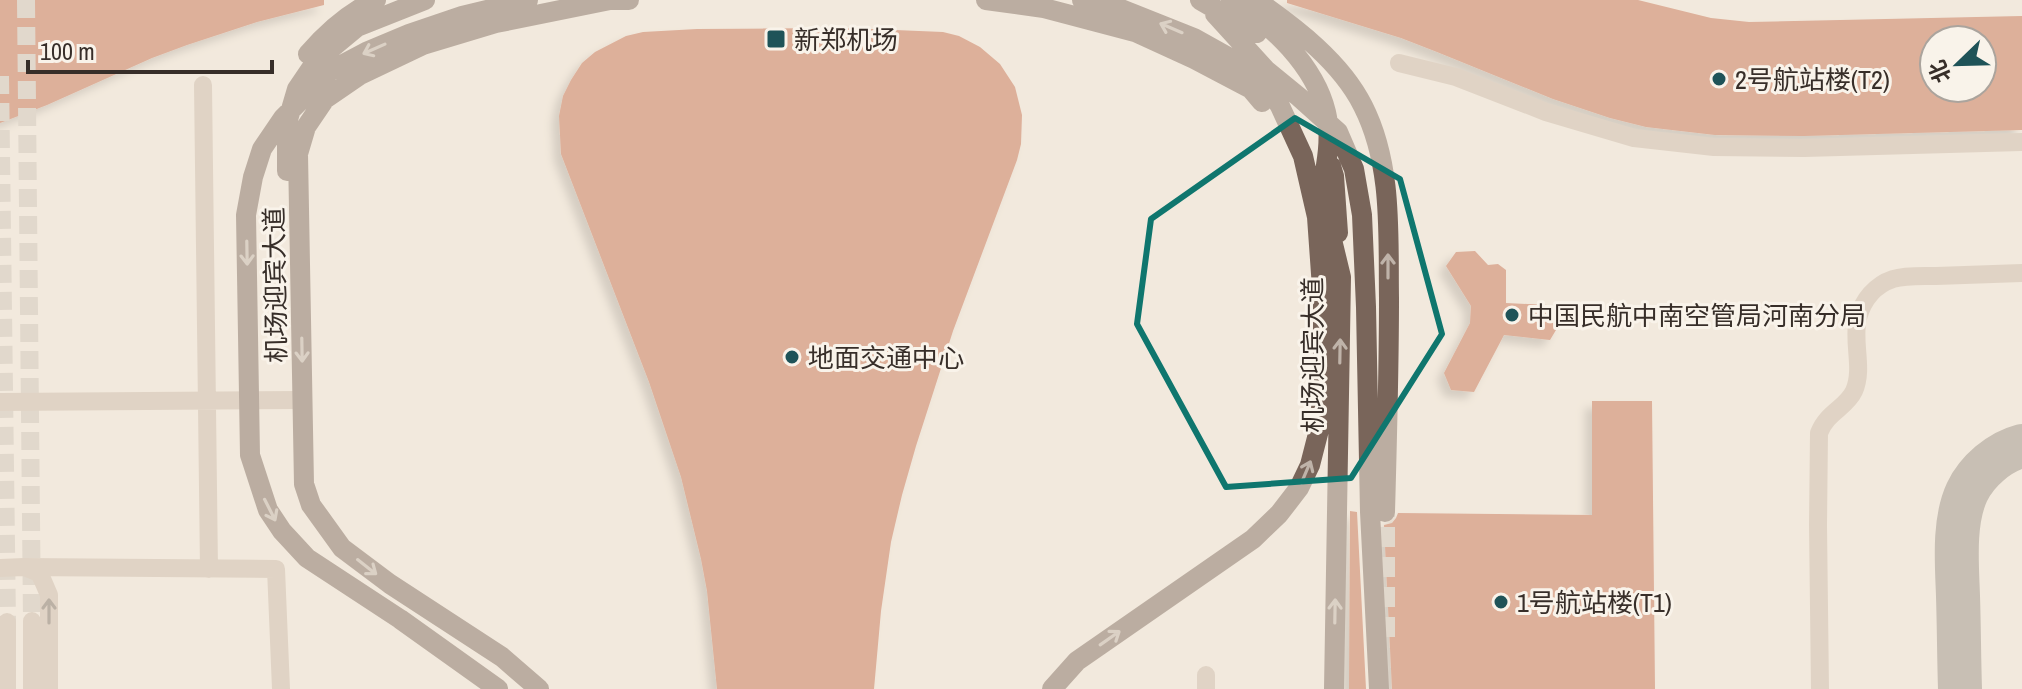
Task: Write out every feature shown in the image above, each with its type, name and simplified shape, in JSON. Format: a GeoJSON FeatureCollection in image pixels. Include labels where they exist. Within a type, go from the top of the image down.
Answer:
{"type":"FeatureCollection","features":[{"type":"Feature","properties":{"kind":"main road"},"geometry":{"type":"LineString","coordinates":[[376,0],[337,24],[303,60],[277,104],[253,177],[246,215],[250,455],[268,510],[307,558],[498,689]]}},
{"type":"Feature","properties":{"kind":"main road"},"geometry":{"type":"LineString","coordinates":[[300,276],[289,214],[286,155],[287,123],[297,89],[316,61],[357,27],[425,0]]}},
{"type":"Feature","properties":{"kind":"main road"},"geometry":{"type":"LineString","coordinates":[[262,149],[283,118],[330,71],[409,34],[462,16],[528,0]]}},
{"type":"Feature","properties":{"kind":"main road","name":"机场迎宾大道"},"geometry":{"type":"LineString","coordinates":[[539,689],[502,657],[390,584],[342,548],[311,505],[304,484],[298,154],[306,127],[325,99],[360,75],[423,45],[496,23],[610,0],[629,0]]}},
{"type":"Feature","properties":{"kind":"main road","name":"机场迎宾大道"},"geometry":{"type":"LineString","coordinates":[[986,0],[1044,8],[1135,32],[1251,89],[1290,132],[1316,175],[1341,277],[1334,689]]}},
{"type":"Feature","properties":{"kind":"main road"},"geometry":{"type":"LineString","coordinates":[[1052,689],[1077,661],[1253,539],[1279,514],[1299,488],[1310,465],[1320,426],[1323,387],[1323,302],[1317,217],[1303,156],[1279,104],[1246,67],[1194,38],[1116,7],[1082,0]]}},
{"type":"Feature","properties":{"kind":"main road"},"geometry":{"type":"LineString","coordinates":[[1231,0],[1274,32],[1311,73],[1327,113],[1328,147],[1317,217]]}},
{"type":"Feature","properties":{"kind":"main road"},"geometry":{"type":"LineString","coordinates":[[1256,0],[1318,50],[1347,80],[1364,108],[1380,152],[1388,211],[1385,512]]}},
{"type":"Feature","properties":{"kind":"main road"},"geometry":{"type":"LineString","coordinates":[[1203,1],[1266,70],[1338,132]]}},
{"type":"Feature","properties":{"kind":"main road"},"geometry":{"type":"LineString","coordinates":[[1203,1],[1254,30],[1306,85],[1338,132],[1354,169],[1362,215],[1370,512],[1379,689]]}},
{"type":"Feature","properties":{"kind":"main road"},"geometry":{"type":"LineString","coordinates":[[1194,59],[1266,70]]}},
{"type":"Feature","properties":{"kind":"main road"},"geometry":{"type":"LineString","coordinates":[[1299,97],[1321,136],[1334,176],[1341,277]]}},
{"type":"Feature","properties":{"kind":"street"},"geometry":{"type":"LineString","coordinates":[[1399,63],[1456,77],[1546,112],[1634,138],[1714,147],[2022,142]]}},
{"type":"Feature","properties":{"kind":"street"},"geometry":{"type":"LineString","coordinates":[[203,85],[209,569]]}},
{"type":"Feature","properties":{"kind":"street"},"geometry":{"type":"LineString","coordinates":[[1820,689],[1819,433],[1829,415],[1855,390],[1856,327],[1867,297],[1894,279],[1913,276],[2022,273]]}},
{"type":"Feature","properties":{"kind":"street"},"geometry":{"type":"LineString","coordinates":[[0,402],[302,400]]}},
{"type":"Feature","properties":{"kind":"street"},"geometry":{"type":"LineString","coordinates":[[24,567],[39,573],[49,595],[49,689]]}},
{"type":"Feature","properties":{"kind":"street"},"geometry":{"type":"LineString","coordinates":[[0,568],[276,569],[281,689]]}},
{"type":"Feature","properties":{"kind":"street"},"geometry":{"type":"LineString","coordinates":[[32,621],[32,689]]}},
{"type":"Feature","properties":{"kind":"street"},"geometry":{"type":"LineString","coordinates":[[7,622],[7,689]]}},
{"type":"Feature","properties":{"kind":"highlighted area"},"geometry":{"type":"Polygon","coordinates":[[[1295,118],[1400,179],[1442,334],[1351,478],[1226,487],[1137,324],[1151,219],[1295,118]]]}},
{"type":"Feature","properties":{"kind":"building"},"geometry":{"type":"Polygon","coordinates":[[[0,0],[324,0],[324,5],[257,22],[187,45],[0,123],[0,0]]]}},
{"type":"Feature","properties":{"kind":"building","name":"2号航站楼(T2)"},"geometry":{"type":"Polygon","coordinates":[[[1287,0],[1638,0],[1711,18],[1749,22],[2022,16],[2022,130],[1804,136],[1715,135],[1646,127],[1553,99],[1401,38],[1287,3],[1287,0]]]}},
{"type":"Feature","properties":{"kind":"building","name":"地面交通中心"},"geometry":{"type":"Polygon","coordinates":[[[847,28],[943,32],[980,47],[1000,64],[1015,87],[1022,115],[1021,144],[953,331],[902,495],[891,542],[881,611],[874,689],[717,689],[707,591],[681,477],[649,382],[561,154],[559,116],[563,96],[582,63],[595,52],[626,36],[697,29],[847,28]]]}},
{"type":"Feature","properties":{"kind":"building","name":"中国民航中南空管局河南分局"},"geometry":{"type":"Polygon","coordinates":[[[1475,251],[1488,265],[1498,264],[1506,270],[1506,303],[1548,305],[1559,325],[1550,340],[1504,335],[1474,392],[1451,390],[1444,373],[1470,323],[1471,306],[1446,266],[1456,252],[1475,251]]]}},
{"type":"Feature","properties":{"kind":"building","name":"1号航站楼(T1)"},"geometry":{"type":"Polygon","coordinates":[[[1592,401],[1652,401],[1655,689],[1392,689],[1384,525],[1392,523],[1398,513],[1592,515],[1592,401]]]}},
{"type":"Feature","properties":{"kind":"building"},"geometry":{"type":"Polygon","coordinates":[[[1350,511],[1357,512],[1366,689],[1349,689],[1350,511]]]}},
{"type":"Feature","properties":{"kind":"taxiway"},"geometry":{"type":"LineString","coordinates":[[1960,689],[1957,544],[1963,504],[1971,484],[1983,470],[2005,453],[2022,446]]}},
{"type":"Feature","properties":{"kind":"tunnel"},"geometry":{"type":"LineString","coordinates":[[26,0],[32,621]]}},
{"type":"Feature","properties":{"kind":"tunnel"},"geometry":{"type":"LineString","coordinates":[[0,76],[7,622]]}},
{"type":"Feature","properties":{"kind":"tunnel"},"geometry":{"type":"LineString","coordinates":[[1385,512],[1385,637]]}},
{"type":"Feature","properties":{"kind":"place","name":"新郑机场"},"geometry":{"type":"Point","coordinates":[776,39]}},
{"type":"Feature","properties":{"kind":"place","name":"2号航站楼(T2)"},"geometry":{"type":"Point","coordinates":[1719,79]}},
{"type":"Feature","properties":{"kind":"place","name":"中国民航中南空管局河南分局"},"geometry":{"type":"Point","coordinates":[1512,315]}},
{"type":"Feature","properties":{"kind":"place","name":"地面交通中心"},"geometry":{"type":"Point","coordinates":[792,357]}},
{"type":"Feature","properties":{"kind":"place","name":"1号航站楼(T1)"},"geometry":{"type":"Point","coordinates":[1501,602]}}]}
